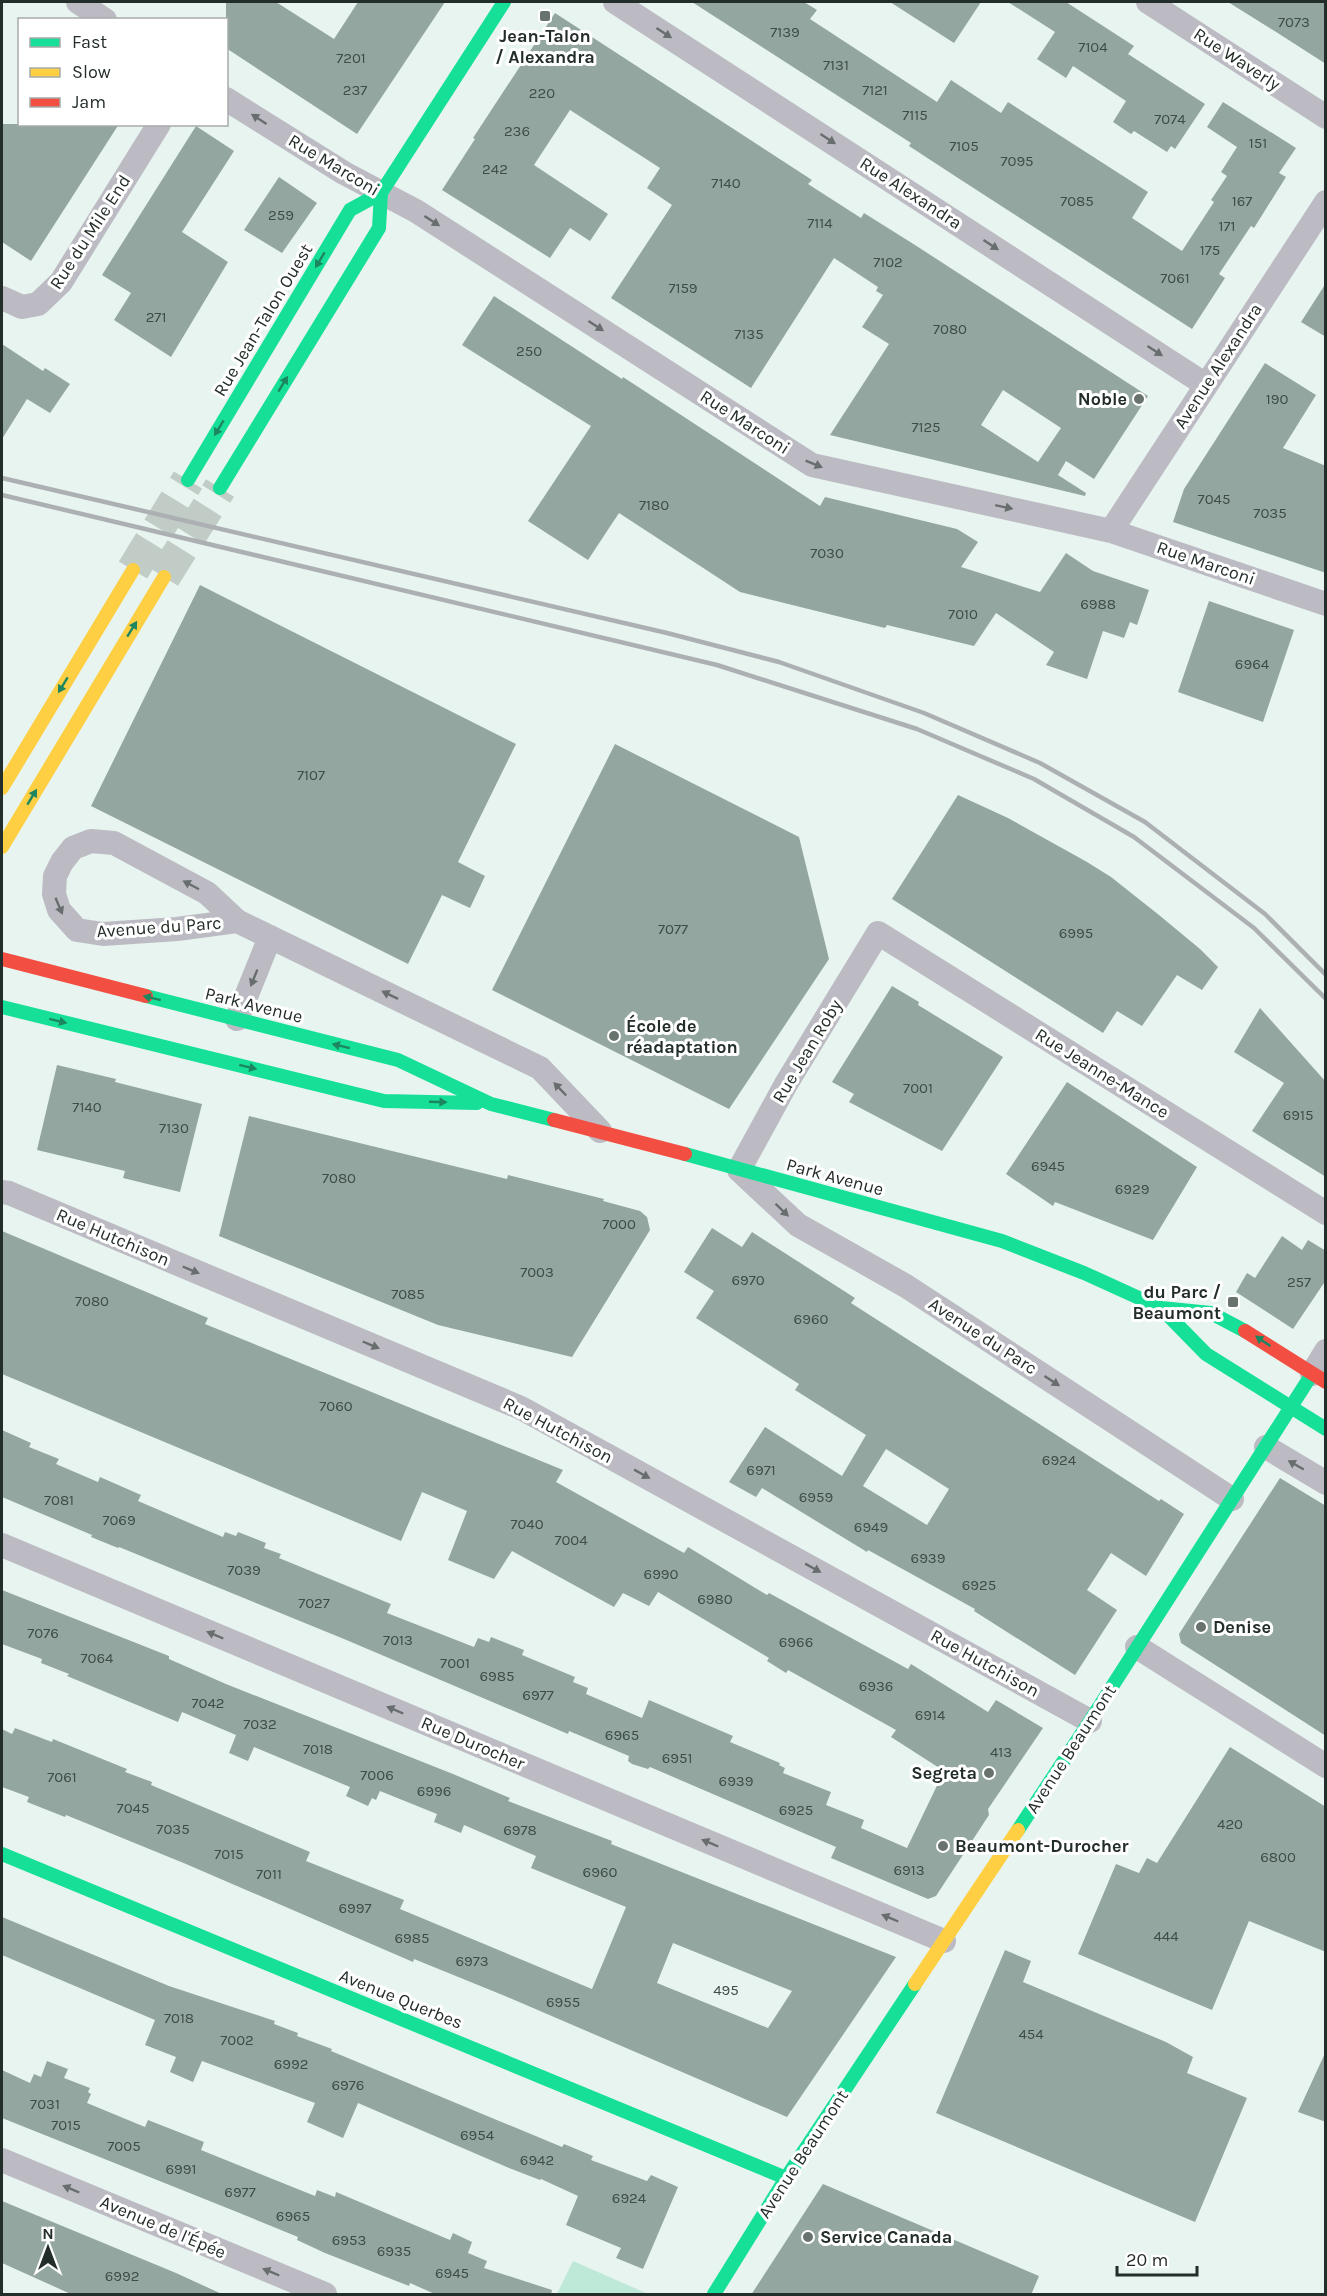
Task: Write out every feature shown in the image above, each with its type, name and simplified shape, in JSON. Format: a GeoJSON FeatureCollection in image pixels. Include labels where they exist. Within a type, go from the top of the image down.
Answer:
{"type":"FeatureCollection","features":[{"type":"Feature","properties":{"kind":"main road","name":"Rue Jean-Talon Ouest"},"geometry":{"type":"LineString","coordinates":[[188,480],[350,210],[381,193],[504,2]]}},
{"type":"Feature","properties":{"kind":"main road","name":"Rue Jean-Talon Ouest"},"geometry":{"type":"LineString","coordinates":[[220,488],[379,228],[381,193]]}},
{"type":"Feature","properties":{"kind":"main road"},"geometry":{"type":"LineString","coordinates":[[2,788],[132,570]]}},
{"type":"Feature","properties":{"kind":"main road"},"geometry":{"type":"LineString","coordinates":[[2,847],[164,577]]}},
{"type":"Feature","properties":{"kind":"main road","name":"Park Avenue"},"geometry":{"type":"LineString","coordinates":[[2,960],[398,1060],[491,1104],[600,1131],[1002,1241],[1084,1273],[1161,1308],[1211,1313],[1248,1332],[1319,1378]]}},
{"type":"Feature","properties":{"kind":"main road","name":"Park Avenue"},"geometry":{"type":"LineString","coordinates":[[2,1007],[384,1101],[491,1104]]}},
{"type":"Feature","properties":{"kind":"main road","name":"Park Avenue"},"geometry":{"type":"LineString","coordinates":[[1161,1308],[1206,1354],[1326,1429]]}},
{"type":"Feature","properties":{"kind":"main road","name":"Avenue Beaumont"},"geometry":{"type":"LineString","coordinates":[[714,2295],[786,2178],[1090,1721],[1290,1408],[1319,1378]]}},
{"type":"Feature","properties":{"kind":"main road","name":"Avenue Querbes"},"geometry":{"type":"LineString","coordinates":[[2,1854],[786,2178]]}},
{"type":"Feature","properties":{"kind":"street"},"geometry":{"type":"LineString","coordinates":[[78,2],[102,18]]}},
{"type":"Feature","properties":{"kind":"street","name":"Rue Alexandra"},"geometry":{"type":"LineString","coordinates":[[615,2],[1206,385]]}},
{"type":"Feature","properties":{"kind":"street","name":"Rue Waverly"},"geometry":{"type":"LineString","coordinates":[[1148,2],[1326,117]]}},
{"type":"Feature","properties":{"kind":"street","name":"Rue Marconi"},"geometry":{"type":"LineString","coordinates":[[228,100],[344,173],[416,211],[813,465],[1111,531],[1326,604]]}},
{"type":"Feature","properties":{"kind":"street","name":"Rue du Mile End"},"geometry":{"type":"LineString","coordinates":[[2,298],[21,307],[38,304],[61,282],[158,126]]}},
{"type":"Feature","properties":{"kind":"street","name":"Avenue Alexandra"},"geometry":{"type":"LineString","coordinates":[[1111,531],[1326,202]]}},
{"type":"Feature","properties":{"kind":"street","name":"Avenue du Parc"},"geometry":{"type":"LineString","coordinates":[[237,921],[177,929],[103,934],[77,930],[59,910],[54,894],[55,876],[62,862],[73,849],[91,840],[114,843],[207,893],[237,921],[540,1068],[600,1131]]}},
{"type":"Feature","properties":{"kind":"street","name":"Rue Jean Roby"},"geometry":{"type":"LineString","coordinates":[[740,1170],[786,1084],[878,933]]}},
{"type":"Feature","properties":{"kind":"street","name":"Rue Jeanne-Mance"},"geometry":{"type":"LineString","coordinates":[[878,933],[1326,1213]]}},
{"type":"Feature","properties":{"kind":"street"},"geometry":{"type":"LineString","coordinates":[[237,1019],[270,937]]}},
{"type":"Feature","properties":{"kind":"street","name":"Avenue du Parc"},"geometry":{"type":"LineString","coordinates":[[740,1170],[798,1225],[906,1286],[1232,1499]]}},
{"type":"Feature","properties":{"kind":"street","name":"Rue Hutchison"},"geometry":{"type":"LineString","coordinates":[[2,1192],[521,1408],[1090,1721]]}},
{"type":"Feature","properties":{"kind":"street","name":"Avenue Beaumont"},"geometry":{"type":"LineString","coordinates":[[1319,1378],[1326,1352]]}},
{"type":"Feature","properties":{"kind":"street"},"geometry":{"type":"LineString","coordinates":[[1266,1447],[1326,1483]]}},
{"type":"Feature","properties":{"kind":"street","name":"Rue Durocher"},"geometry":{"type":"LineString","coordinates":[[2,1545],[944,1941]]}},
{"type":"Feature","properties":{"kind":"street"},"geometry":{"type":"LineString","coordinates":[[1137,1647],[1326,1766]]}},
{"type":"Feature","properties":{"kind":"street","name":"Avenue de l'Épée"},"geometry":{"type":"LineString","coordinates":[[2,2160],[325,2295]]}},
{"type":"Feature","properties":{"kind":"green space"},"geometry":{"type":"Polygon","coordinates":[[[573,2261],[648,2294],[557,2294],[573,2261]]]}},
{"type":"Feature","properties":{"kind":"building"},"geometry":{"type":"Polygon","coordinates":[[[226,2],[276,2],[334,39],[358,2],[445,2],[357,134],[228,49],[228,18],[226,18],[226,2]]]}},
{"type":"Feature","properties":{"kind":"building"},"geometry":{"type":"Polygon","coordinates":[[[692,2],[804,2],[817,10],[810,19],[937,102],[951,80],[1001,113],[1008,102],[1148,192],[1132,218],[1182,251],[1214,202],[1211,200],[1227,176],[1221,172],[1237,147],[1207,127],[1223,102],[1296,148],[1279,173],[1286,177],[1254,228],[1251,226],[1219,274],[1225,278],[1192,329],[909,146],[911,143],[692,2]]]}},
{"type":"Feature","properties":{"kind":"building"},"geometry":{"type":"Polygon","coordinates":[[[890,2],[981,2],[954,43],[890,2]]]}},
{"type":"Feature","properties":{"kind":"building"},"geometry":{"type":"Polygon","coordinates":[[[1008,2],[1066,2],[1134,46],[1128,54],[1205,104],[1175,149],[1171,146],[1167,152],[1134,131],[1131,134],[1113,122],[1126,101],[1073,66],[1066,78],[1037,59],[1055,32],[1008,2]]]}},
{"type":"Feature","properties":{"kind":"building"},"geometry":{"type":"Polygon","coordinates":[[[1228,2],[1326,2],[1326,64],[1273,30],[1228,2]]]}},
{"type":"Feature","properties":{"kind":"building"},"geometry":{"type":"Polygon","coordinates":[[[555,13],[812,180],[808,184],[861,218],[864,213],[1148,396],[1094,479],[1066,461],[1058,475],[1086,493],[1085,496],[830,435],[889,344],[862,327],[883,295],[876,291],[878,287],[834,258],[751,388],[611,298],[672,205],[647,188],[660,168],[570,110],[534,165],[608,214],[590,241],[570,228],[550,258],[442,190],[475,139],[473,138],[555,13]],[[1003,390],[981,425],[1038,462],[1061,428],[1003,390]]]}},
{"type":"Feature","properties":{"kind":"building"},"geometry":{"type":"Polygon","coordinates":[[[2,124],[118,126],[31,261],[2,242],[2,124]]]}},
{"type":"Feature","properties":{"kind":"building"},"geometry":{"type":"Polygon","coordinates":[[[196,126],[234,151],[182,232],[228,262],[171,357],[114,320],[131,293],[102,275],[196,126]]]}},
{"type":"Feature","properties":{"kind":"building"},"geometry":{"type":"Polygon","coordinates":[[[279,177],[317,203],[282,253],[244,230],[279,177]]]}},
{"type":"Feature","properties":{"kind":"building"},"geometry":{"type":"Polygon","coordinates":[[[1326,283],[1326,337],[1301,322],[1326,283]]]}},
{"type":"Feature","properties":{"kind":"building"},"geometry":{"type":"Polygon","coordinates":[[[494,296],[820,506],[825,497],[957,529],[978,542],[961,567],[1040,592],[1066,553],[1093,571],[1149,590],[1137,625],[1130,622],[1124,638],[1103,631],[1087,679],[1046,665],[1054,652],[996,613],[974,646],[887,625],[885,628],[740,592],[619,513],[588,560],[528,521],[591,426],[462,345],[494,296]]]}},
{"type":"Feature","properties":{"kind":"building"},"geometry":{"type":"Polygon","coordinates":[[[2,344],[43,371],[45,368],[70,384],[50,413],[27,399],[2,439],[2,344]]]}},
{"type":"Feature","properties":{"kind":"building"},"geometry":{"type":"Polygon","coordinates":[[[1265,363],[1316,395],[1283,448],[1326,466],[1326,573],[1173,522],[1184,489],[1265,363]]]}},
{"type":"Feature","properties":{"kind":"building"},"geometry":{"type":"Polygon","coordinates":[[[200,585],[516,744],[458,862],[485,876],[470,908],[442,895],[408,964],[91,806],[200,585]]]}},
{"type":"Feature","properties":{"kind":"building"},"geometry":{"type":"Polygon","coordinates":[[[1209,601],[1294,630],[1263,722],[1178,692],[1209,601]]]}},
{"type":"Feature","properties":{"kind":"building"},"geometry":{"type":"Polygon","coordinates":[[[615,744],[799,837],[829,959],[729,1109],[492,990],[615,744]]]}},
{"type":"Feature","properties":{"kind":"building"},"geometry":{"type":"Polygon","coordinates":[[[958,795],[1008,818],[1087,862],[1111,877],[1159,915],[1218,967],[1202,990],[1177,975],[1142,1026],[1117,1011],[1103,1033],[892,899],[958,795]]]}},
{"type":"Feature","properties":{"kind":"building"},"geometry":{"type":"Polygon","coordinates":[[[892,986],[919,1002],[918,1005],[1003,1057],[942,1151],[849,1102],[854,1094],[832,1082],[892,986]]]}},
{"type":"Feature","properties":{"kind":"building"},"geometry":{"type":"Polygon","coordinates":[[[1260,1008],[1326,1082],[1326,1177],[1252,1131],[1284,1083],[1234,1052],[1260,1008]]]}},
{"type":"Feature","properties":{"kind":"building"},"geometry":{"type":"Polygon","coordinates":[[[57,1065],[116,1079],[115,1082],[202,1104],[180,1192],[123,1178],[125,1171],[37,1150],[57,1065]]]}},
{"type":"Feature","properties":{"kind":"building"},"geometry":{"type":"Polygon","coordinates":[[[1067,1082],[1197,1167],[1153,1240],[1055,1202],[1053,1206],[1006,1174],[1067,1082]]]}},
{"type":"Feature","properties":{"kind":"building"},"geometry":{"type":"Polygon","coordinates":[[[249,1116],[507,1179],[508,1175],[604,1199],[603,1201],[640,1211],[647,1217],[650,1230],[572,1357],[438,1325],[219,1236],[249,1116]]]}},
{"type":"Feature","properties":{"kind":"building"},"geometry":{"type":"Polygon","coordinates":[[[712,1228],[742,1247],[752,1232],[855,1298],[851,1303],[1159,1501],[1161,1499],[1184,1514],[1146,1576],[1111,1553],[1087,1590],[1117,1610],[1075,1675],[974,1611],[975,1609],[868,1550],[867,1552],[762,1488],[756,1497],[729,1482],[765,1427],[842,1476],[866,1435],[795,1390],[799,1384],[696,1318],[714,1291],[684,1272],[712,1228]],[[886,1449],[863,1486],[927,1525],[949,1489],[886,1449]]]}},
{"type":"Feature","properties":{"kind":"building"},"geometry":{"type":"Polygon","coordinates":[[[2,1231],[208,1318],[205,1324],[563,1470],[556,1482],[684,1553],[688,1547],[767,1595],[769,1593],[908,1669],[911,1664],[988,1712],[996,1700],[1043,1728],[988,1809],[989,1815],[936,1896],[928,1899],[831,1858],[836,1847],[650,1767],[648,1769],[632,1764],[628,1761],[629,1756],[569,1731],[568,1734],[344,1639],[91,1537],[92,1535],[2,1497],[2,1430],[31,1443],[29,1447],[59,1459],[56,1464],[98,1482],[100,1477],[141,1495],[138,1501],[223,1537],[225,1532],[236,1536],[238,1532],[266,1543],[264,1548],[281,1554],[279,1558],[391,1604],[387,1613],[474,1647],[478,1638],[489,1642],[491,1637],[524,1650],[522,1655],[575,1677],[573,1682],[588,1688],[586,1694],[642,1718],[649,1700],[733,1736],[730,1742],[780,1763],[779,1765],[785,1768],[783,1773],[831,1792],[826,1805],[864,1820],[861,1828],[907,1848],[944,1771],[891,1737],[896,1730],[788,1670],[786,1673],[767,1661],[769,1658],[658,1592],[649,1606],[623,1593],[614,1607],[512,1551],[494,1579],[448,1560],[467,1511],[422,1492],[401,1541],[2,1374],[2,1231]]]}},
{"type":"Feature","properties":{"kind":"building"},"geometry":{"type":"Polygon","coordinates":[[[1282,1236],[1302,1250],[1308,1240],[1326,1251],[1326,1280],[1293,1329],[1236,1292],[1247,1273],[1255,1278],[1282,1236]]]}},
{"type":"Feature","properties":{"kind":"building"},"geometry":{"type":"Polygon","coordinates":[[[1280,1478],[1326,1506],[1326,1736],[1181,1643],[1179,1634],[1280,1478]]]}},
{"type":"Feature","properties":{"kind":"building"},"geometry":{"type":"Polygon","coordinates":[[[2,1590],[169,1656],[169,1659],[226,1684],[453,1774],[510,1798],[508,1801],[612,1841],[611,1844],[896,1957],[787,2117],[505,1996],[414,1959],[413,1962],[186,1864],[66,1815],[65,1817],[27,1802],[29,1797],[2,1787],[2,1729],[12,1734],[15,1728],[52,1742],[53,1739],[127,1769],[125,1772],[152,1782],[151,1785],[310,1852],[306,1861],[404,1900],[400,1909],[592,1989],[626,1907],[531,1868],[536,1856],[464,1825],[461,1833],[434,1822],[437,1814],[380,1791],[376,1800],[372,1798],[368,1806],[346,1796],[350,1787],[254,1747],[248,1761],[229,1753],[236,1735],[182,1712],[178,1722],[67,1676],[69,1674],[41,1663],[42,1659],[2,1644],[2,1590]],[[673,1943],[657,1983],[768,2028],[792,1991],[673,1943]]]}},
{"type":"Feature","properties":{"kind":"building"},"geometry":{"type":"Polygon","coordinates":[[[1230,1747],[1326,1807],[1326,1952],[1249,1921],[1212,2010],[1078,1954],[1116,1864],[1139,1873],[1147,1858],[1157,1863],[1230,1747]]]}},
{"type":"Feature","properties":{"kind":"building"},"geometry":{"type":"Polygon","coordinates":[[[2,1917],[169,1986],[275,2021],[274,2024],[298,2033],[297,2036],[332,2049],[331,2051],[562,2147],[564,2144],[593,2156],[591,2160],[647,2181],[651,2175],[678,2187],[643,2269],[616,2258],[621,2248],[566,2225],[578,2196],[541,2179],[509,2168],[358,2103],[343,2138],[307,2122],[315,2103],[202,2061],[193,2082],[170,2072],[176,2057],[145,2045],[155,2020],[2,1955],[2,1917]]]}},
{"type":"Feature","properties":{"kind":"building"},"geometry":{"type":"Polygon","coordinates":[[[1005,1950],[1031,1961],[1023,1982],[1166,2042],[1193,2057],[1187,2073],[1247,2098],[1195,2222],[936,2113],[1005,1950]]]}},
{"type":"Feature","properties":{"kind":"building"},"geometry":{"type":"Polygon","coordinates":[[[1326,2051],[1326,2122],[1298,2112],[1326,2051]]]}},
{"type":"Feature","properties":{"kind":"building"},"geometry":{"type":"Polygon","coordinates":[[[47,2061],[68,2069],[64,2078],[90,2088],[88,2092],[91,2094],[87,2103],[145,2127],[148,2120],[204,2142],[201,2150],[315,2196],[317,2190],[335,2197],[336,2192],[450,2240],[453,2233],[472,2242],[468,2253],[487,2261],[484,2268],[552,2290],[551,2295],[437,2295],[410,2283],[409,2286],[325,2253],[297,2240],[298,2237],[2,2118],[2,2070],[30,2083],[34,2074],[41,2077],[47,2061]]]}},
{"type":"Feature","properties":{"kind":"building"},"geometry":{"type":"Polygon","coordinates":[[[823,2184],[1039,2276],[1031,2295],[751,2295],[823,2184]]]}},
{"type":"Feature","properties":{"kind":"building"},"geometry":{"type":"Polygon","coordinates":[[[2,2201],[224,2295],[73,2295],[2,2263],[2,2201]]]}},
{"type":"Feature","properties":{"kind":"tunnel"},"geometry":{"type":"LineString","coordinates":[[133,570],[188,480]]}},
{"type":"Feature","properties":{"kind":"tunnel"},"geometry":{"type":"LineString","coordinates":[[164,577],[220,488]]}},
{"type":"Feature","properties":{"kind":"railway"},"geometry":{"type":"LineString","coordinates":[[2,478],[667,633],[779,662],[924,713],[1040,763],[1145,822],[1265,914],[1326,975]]}},
{"type":"Feature","properties":{"kind":"railway"},"geometry":{"type":"LineString","coordinates":[[2,495],[717,665],[917,729],[1034,779],[1134,837],[1254,928],[1326,999]]}},
{"type":"Feature","properties":{"kind":"traffic: fast"},"geometry":{"type":"LineString","coordinates":[[188,480],[350,210],[381,193],[504,2]]}},
{"type":"Feature","properties":{"kind":"traffic: fast"},"geometry":{"type":"LineString","coordinates":[[220,488],[379,228],[381,193]]}},
{"type":"Feature","properties":{"kind":"traffic: fast"},"geometry":{"type":"LineString","coordinates":[[146,996],[398,1060],[491,1104],[554,1120]]}},
{"type":"Feature","properties":{"kind":"traffic: fast"},"geometry":{"type":"LineString","coordinates":[[2,1007],[384,1101],[477,1103]]}},
{"type":"Feature","properties":{"kind":"traffic: fast"},"geometry":{"type":"LineString","coordinates":[[685,1154],[1002,1241],[1084,1273],[1161,1308],[1211,1313],[1245,1331]]}},
{"type":"Feature","properties":{"kind":"traffic: fast"},"geometry":{"type":"LineString","coordinates":[[1161,1308],[1206,1354],[1326,1429]]}},
{"type":"Feature","properties":{"kind":"traffic: fast"},"geometry":{"type":"LineString","coordinates":[[1018,1830],[1312,1374]]}},
{"type":"Feature","properties":{"kind":"traffic: fast"},"geometry":{"type":"LineString","coordinates":[[2,1854],[786,2178]]}},
{"type":"Feature","properties":{"kind":"traffic: fast"},"geometry":{"type":"LineString","coordinates":[[714,2294],[786,2178],[915,1984]]}},
{"type":"Feature","properties":{"kind":"traffic: slow"},"geometry":{"type":"LineString","coordinates":[[2,788],[133,570]]}},
{"type":"Feature","properties":{"kind":"traffic: slow"},"geometry":{"type":"LineString","coordinates":[[2,847],[164,577]]}},
{"type":"Feature","properties":{"kind":"traffic: slow"},"geometry":{"type":"LineString","coordinates":[[915,1984],[1018,1830]]}},
{"type":"Feature","properties":{"kind":"traffic: jam"},"geometry":{"type":"LineString","coordinates":[[2,959],[146,996]]}},
{"type":"Feature","properties":{"kind":"traffic: jam"},"geometry":{"type":"LineString","coordinates":[[554,1120],[685,1154]]}},
{"type":"Feature","properties":{"kind":"traffic: jam"},"geometry":{"type":"LineString","coordinates":[[1245,1331],[1326,1382]]}},
{"type":"Feature","properties":{"kind":"place","name":"Jean-Talon / Alexandra"},"geometry":{"type":"Point","coordinates":[545,16]}},
{"type":"Feature","properties":{"kind":"place","name":"Noble"},"geometry":{"type":"Point","coordinates":[1139,399]}},
{"type":"Feature","properties":{"kind":"place","name":"École de réadaptation"},"geometry":{"type":"Point","coordinates":[614,1036]}},
{"type":"Feature","properties":{"kind":"place","name":"du Parc / Beaumont"},"geometry":{"type":"Point","coordinates":[1233,1302]}},
{"type":"Feature","properties":{"kind":"place","name":"Denise"},"geometry":{"type":"Point","coordinates":[1201,1627]}},
{"type":"Feature","properties":{"kind":"place","name":"Segreta"},"geometry":{"type":"Point","coordinates":[989,1773]}},
{"type":"Feature","properties":{"kind":"place","name":"Beaumont-Durocher"},"geometry":{"type":"Point","coordinates":[943,1846]}},
{"type":"Feature","properties":{"kind":"place","name":"Service Canada"},"geometry":{"type":"Point","coordinates":[808,2237]}}]}
